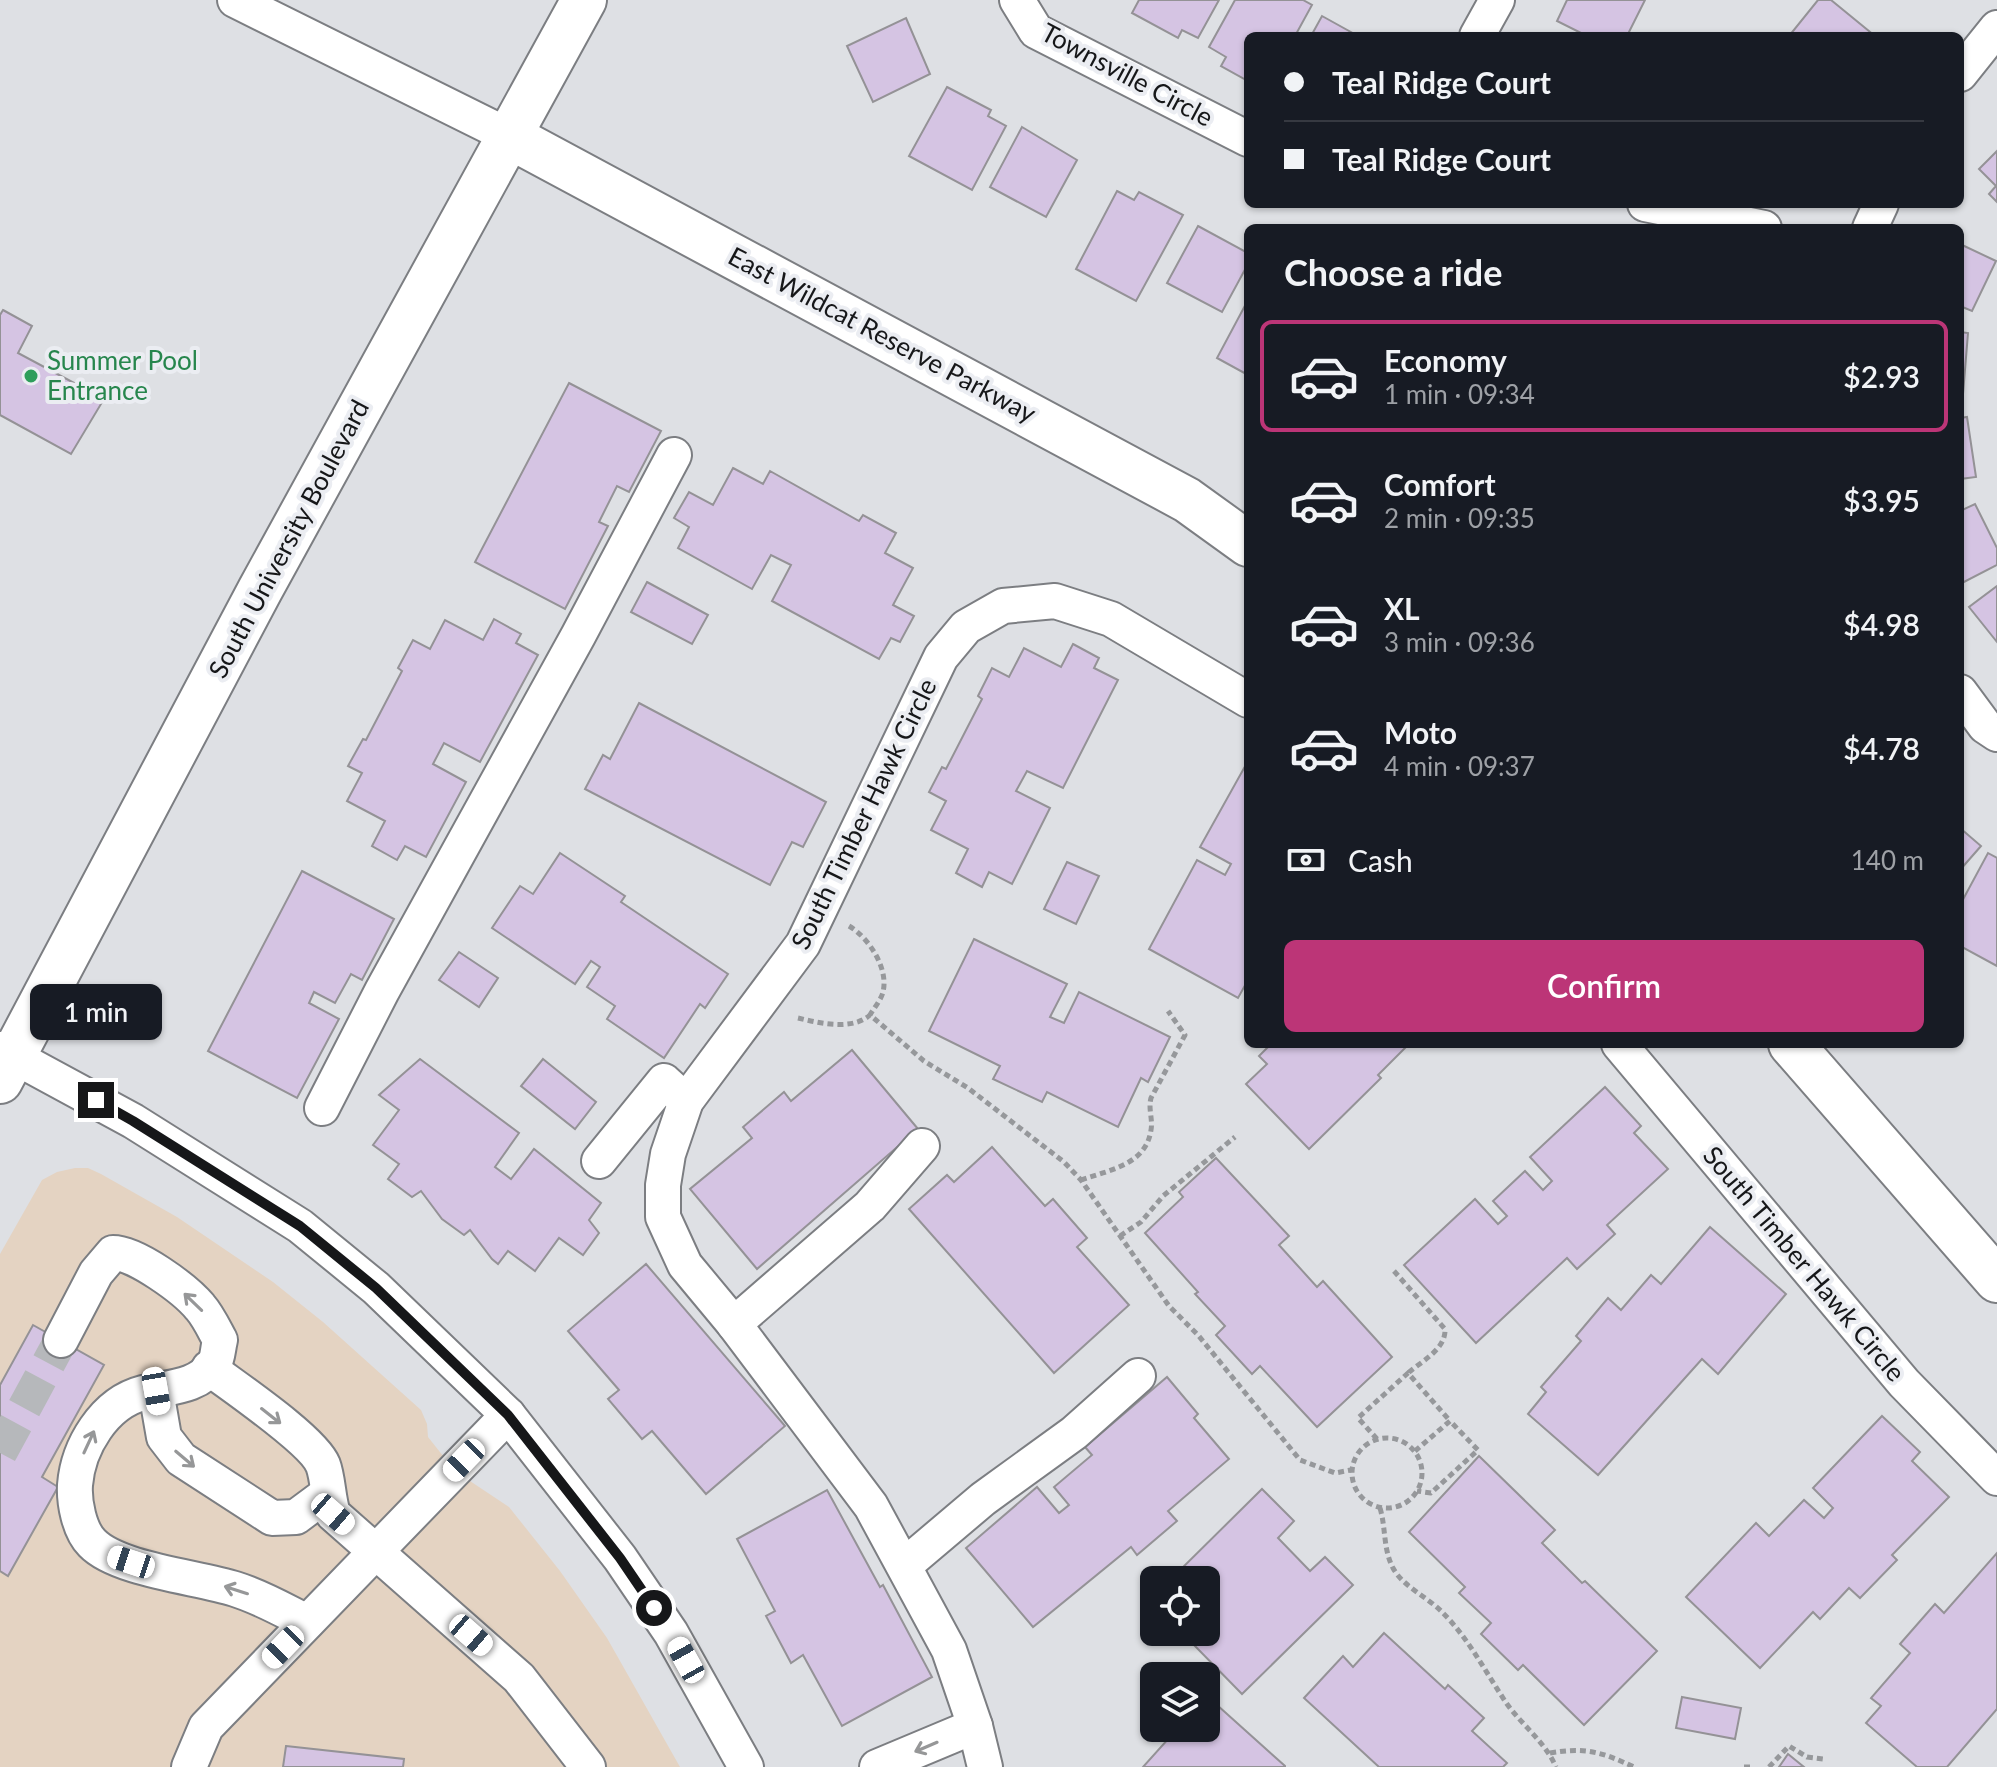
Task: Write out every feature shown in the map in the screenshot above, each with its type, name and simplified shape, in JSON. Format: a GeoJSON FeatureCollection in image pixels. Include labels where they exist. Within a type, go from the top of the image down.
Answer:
{"type":"FeatureCollection","features":[{"type":"Feature","properties":{"kind":"main road","name":"South University Boulevard"},"geometry":{"type":"LineString","coordinates":[[5,1062],[584,0]]}},
{"type":"Feature","properties":{"kind":"main road","name":"East Wildcat Reserve Parkway"},"geometry":{"type":"LineString","coordinates":[[509,136],[1187,500],[1244,541]]}},
{"type":"Feature","properties":{"kind":"main road"},"geometry":{"type":"LineString","coordinates":[[1794,1048],[1997,1280]]}},
{"type":"Feature","properties":{"kind":"street"},"geometry":{"type":"LineString","coordinates":[[235,0],[509,136]]}},
{"type":"Feature","properties":{"kind":"street","name":"Townsville Circle"},"geometry":{"type":"LineString","coordinates":[[1017,0],[1036,31],[1244,137]]}},
{"type":"Feature","properties":{"kind":"street"},"geometry":{"type":"LineString","coordinates":[[1479,32],[1497,0]]}},
{"type":"Feature","properties":{"kind":"street"},"geometry":{"type":"LineString","coordinates":[[1964,69],[1997,28]]}},
{"type":"Feature","properties":{"kind":"street"},"geometry":{"type":"LineString","coordinates":[[1665,208],[1744,224]]}},
{"type":"Feature","properties":{"kind":"street"},"geometry":{"type":"LineString","coordinates":[[322,1108],[382,991],[674,455]]}},
{"type":"Feature","properties":{"kind":"street","name":"South Timber Hawk Circle"},"geometry":{"type":"LineString","coordinates":[[985,1767],[975,1726],[949,1650],[871,1506],[734,1324],[685,1265],[663,1217],[663,1185],[668,1154],[686,1101],[803,944],[941,657],[966,627],[1003,606],[1055,601],[1111,619],[1244,698]]}},
{"type":"Feature","properties":{"kind":"street"},"geometry":{"type":"LineString","coordinates":[[1964,697],[1985,726],[1997,734]]}},
{"type":"Feature","properties":{"kind":"street","name":"South Timber Hawk Circle"},"geometry":{"type":"LineString","coordinates":[[1622,1048],[1904,1383],[1997,1478]]}},
{"type":"Feature","properties":{"kind":"street"},"geometry":{"type":"LineString","coordinates":[[5,1062],[133,1121],[300,1226],[376,1288],[508,1415],[620,1558],[654,1608],[746,1767]]}},
{"type":"Feature","properties":{"kind":"street"},"geometry":{"type":"LineString","coordinates":[[599,1161],[664,1081],[686,1101]]}},
{"type":"Feature","properties":{"kind":"street"},"geometry":{"type":"LineString","coordinates":[[734,1324],[870,1206],[922,1146]]}},
{"type":"Feature","properties":{"kind":"street"},"geometry":{"type":"LineString","coordinates":[[61,1340],[96,1273],[113,1253],[123,1253],[157,1273],[201,1308],[220,1340],[215,1363],[200,1377],[178,1387],[140,1394],[112,1409],[95,1428],[81,1459],[75,1487],[80,1520],[90,1542],[109,1555],[234,1588],[307,1622]]}},
{"type":"Feature","properties":{"kind":"street"},"geometry":{"type":"LineString","coordinates":[[209,1368],[308,1445],[323,1465],[333,1514],[519,1678],[588,1767]]}},
{"type":"Feature","properties":{"kind":"street"},"geometry":{"type":"LineString","coordinates":[[905,1565],[983,1499],[1074,1433],[1138,1376]]}},
{"type":"Feature","properties":{"kind":"street"},"geometry":{"type":"LineString","coordinates":[[156,1391],[164,1437],[181,1459],[272,1518],[296,1517],[327,1494]]}},
{"type":"Feature","properties":{"kind":"street"},"geometry":{"type":"LineString","coordinates":[[189,1767],[206,1727],[508,1415]]}},
{"type":"Feature","properties":{"kind":"street"},"geometry":{"type":"LineString","coordinates":[[877,1767],[975,1726]]}},
{"type":"Feature","properties":{"kind":"path"},"geometry":{"type":"LineString","coordinates":[[798,1018],[845,1024],[864,1020],[883,994],[884,983],[873,951],[862,933],[820,909]]}},
{"type":"Feature","properties":{"kind":"path"},"geometry":{"type":"LineString","coordinates":[[1081,1180],[1125,1164],[1145,1149],[1152,1127],[1151,1098],[1185,1035],[1168,1011]]}},
{"type":"Feature","properties":{"kind":"path"},"geometry":{"type":"LineString","coordinates":[[870,1015],[924,1061],[968,1088],[1064,1162],[1081,1180],[1169,1306],[1198,1335],[1300,1460],[1335,1473],[1351,1470]]}},
{"type":"Feature","properties":{"kind":"path"},"geometry":{"type":"LineString","coordinates":[[1120,1236],[1141,1222],[1163,1196],[1235,1137]]}},
{"type":"Feature","properties":{"kind":"path"},"geometry":{"type":"LineString","coordinates":[[1377,1439],[1358,1418],[1439,1347],[1446,1335],[1445,1329],[1394,1271]]}},
{"type":"Feature","properties":{"kind":"path"},"geometry":{"type":"LineString","coordinates":[[1408,1373],[1478,1450],[1431,1493],[1417,1491]]}},
{"type":"Feature","properties":{"kind":"path"},"geometry":{"type":"LineString","coordinates":[[1415,1451],[1450,1421]]}},
{"type":"Feature","properties":{"kind":"path"},"geometry":{"type":"LineString","coordinates":[[1395,1438],[1406,1443],[1421,1462],[1422,1474],[1417,1491],[1404,1504],[1380,1508],[1370,1505],[1355,1490],[1351,1470],[1354,1458],[1361,1448],[1377,1439],[1395,1438]]}},
{"type":"Feature","properties":{"kind":"path"},"geometry":{"type":"LineString","coordinates":[[1380,1508],[1385,1523],[1385,1547],[1400,1579],[1423,1595],[1460,1630],[1509,1707],[1550,1753],[1556,1767]]}},
{"type":"Feature","properties":{"kind":"path"},"geometry":{"type":"LineString","coordinates":[[1769,1767],[1789,1746],[1807,1757],[1823,1759]]}},
{"type":"Feature","properties":{"kind":"path"},"geometry":{"type":"LineString","coordinates":[[1550,1753],[1578,1748],[1634,1767]]}},
{"type":"Feature","properties":{"kind":"path"},"geometry":{"type":"LineString","coordinates":[[1744,1767],[1751,1767]]}},
{"type":"Feature","properties":{"kind":"shaded area"},"geometry":{"type":"Polygon","coordinates":[[[75,1168],[88,1168],[101,1174],[177,1217],[273,1282],[323,1322],[421,1410],[428,1437],[455,1471],[509,1507],[560,1571],[607,1638],[680,1767],[0,1767],[0,1254],[42,1180],[75,1168]]]}},
{"type":"Feature","properties":{"kind":"building"},"geometry":{"type":"Polygon","coordinates":[[[1139,0],[1219,0],[1198,38],[1182,30],[1178,38],[1132,13],[1139,0]]]}},
{"type":"Feature","properties":{"kind":"building"},"geometry":{"type":"Polygon","coordinates":[[[1235,0],[1303,0],[1312,5],[1297,32],[1244,32],[1244,79],[1221,66],[1226,57],[1209,47],[1235,0]]]}},
{"type":"Feature","properties":{"kind":"building"},"geometry":{"type":"Polygon","coordinates":[[[1567,0],[1645,0],[1629,32],[1579,32],[1557,21],[1567,0]]]}},
{"type":"Feature","properties":{"kind":"building"},"geometry":{"type":"Polygon","coordinates":[[[1818,0],[1831,0],[1870,32],[1792,32],[1818,0]]]}},
{"type":"Feature","properties":{"kind":"building"},"geometry":{"type":"Polygon","coordinates":[[[1322,16],[1351,32],[1313,32],[1322,16]]]}},
{"type":"Feature","properties":{"kind":"building"},"geometry":{"type":"Polygon","coordinates":[[[906,18],[930,74],[873,102],[847,46],[906,18]]]}},
{"type":"Feature","properties":{"kind":"building"},"geometry":{"type":"Polygon","coordinates":[[[947,87],[991,110],[988,116],[1006,126],[972,190],[909,156],[947,87]]]}},
{"type":"Feature","properties":{"kind":"building"},"geometry":{"type":"Polygon","coordinates":[[[1022,127],[1077,160],[1046,217],[990,187],[1022,127]]]}},
{"type":"Feature","properties":{"kind":"building"},"geometry":{"type":"Polygon","coordinates":[[[1997,151],[1997,202],[1989,194],[1996,186],[1979,169],[1997,151]]]}},
{"type":"Feature","properties":{"kind":"building"},"geometry":{"type":"Polygon","coordinates":[[[1117,191],[1134,200],[1139,192],[1183,215],[1136,301],[1076,269],[1117,191]]]}},
{"type":"Feature","properties":{"kind":"building"},"geometry":{"type":"Polygon","coordinates":[[[1198,226],[1244,251],[1244,271],[1222,312],[1167,283],[1198,226]]]}},
{"type":"Feature","properties":{"kind":"building"},"geometry":{"type":"Polygon","coordinates":[[[1964,246],[1996,261],[1972,311],[1964,308],[1964,246]]]}},
{"type":"Feature","properties":{"kind":"building"},"geometry":{"type":"Polygon","coordinates":[[[1244,307],[1244,373],[1217,358],[1244,307]]]}},
{"type":"Feature","properties":{"kind":"building","name":"Summer Pool Entrance"},"geometry":{"type":"Polygon","coordinates":[[[3,310],[32,326],[18,353],[104,399],[71,454],[0,415],[0,315],[3,310]]]}},
{"type":"Feature","properties":{"kind":"building"},"geometry":{"type":"Polygon","coordinates":[[[1964,332],[1968,333],[1964,382],[1964,332]]]}},
{"type":"Feature","properties":{"kind":"building"},"geometry":{"type":"Polygon","coordinates":[[[569,383],[661,431],[629,492],[617,486],[599,522],[608,526],[565,609],[475,562],[569,383]]]}},
{"type":"Feature","properties":{"kind":"building"},"geometry":{"type":"Polygon","coordinates":[[[1964,417],[1967,417],[1976,477],[1964,478],[1964,417]]]}},
{"type":"Feature","properties":{"kind":"building"},"geometry":{"type":"Polygon","coordinates":[[[733,468],[763,484],[770,471],[859,521],[863,515],[896,533],[885,553],[913,568],[893,605],[914,616],[900,642],[891,638],[879,659],[772,601],[791,565],[771,555],[752,589],[678,548],[689,527],[674,518],[689,492],[713,505],[733,468]]]}},
{"type":"Feature","properties":{"kind":"building"},"geometry":{"type":"Polygon","coordinates":[[[1975,504],[1997,548],[1997,565],[1964,582],[1964,509],[1975,504]]]}},
{"type":"Feature","properties":{"kind":"building"},"geometry":{"type":"Polygon","coordinates":[[[647,582],[708,615],[692,644],[631,612],[647,582]]]}},
{"type":"Feature","properties":{"kind":"building"},"geometry":{"type":"Polygon","coordinates":[[[1997,586],[1997,642],[1969,607],[1997,586]]]}},
{"type":"Feature","properties":{"kind":"building"},"geometry":{"type":"Polygon","coordinates":[[[494,619],[521,634],[516,643],[538,655],[480,762],[444,743],[433,764],[466,782],[426,857],[405,846],[397,860],[372,846],[385,821],[347,801],[362,773],[348,766],[363,739],[366,740],[402,671],[398,668],[413,640],[430,649],[445,620],[483,640],[494,619]]]}},
{"type":"Feature","properties":{"kind":"building"},"geometry":{"type":"Polygon","coordinates":[[[1073,644],[1099,658],[1094,668],[1118,680],[1063,788],[1027,771],[1016,791],[1050,808],[1012,884],[989,872],[982,887],[956,873],[968,849],[931,830],[946,801],[929,792],[942,767],[946,769],[982,699],[978,696],[992,668],[1009,677],[1024,648],[1061,667],[1073,644]]]}},
{"type":"Feature","properties":{"kind":"building"},"geometry":{"type":"Polygon","coordinates":[[[639,703],[826,802],[803,847],[792,842],[770,885],[585,789],[603,755],[610,759],[639,703]]]}},
{"type":"Feature","properties":{"kind":"building"},"geometry":{"type":"Polygon","coordinates":[[[1244,768],[1244,987],[1238,998],[1149,949],[1197,860],[1225,875],[1231,864],[1200,847],[1244,768]]]}},
{"type":"Feature","properties":{"kind":"building"},"geometry":{"type":"Polygon","coordinates":[[[1964,831],[1981,846],[1964,865],[1964,831]]]}},
{"type":"Feature","properties":{"kind":"building"},"geometry":{"type":"Polygon","coordinates":[[[560,853],[625,896],[621,902],[728,974],[705,1008],[700,1004],[664,1058],[607,1019],[615,1006],[587,987],[600,967],[591,961],[575,984],[492,928],[520,886],[533,894],[560,853]]]}},
{"type":"Feature","properties":{"kind":"building"},"geometry":{"type":"Polygon","coordinates":[[[1988,853],[1997,858],[1997,966],[1964,948],[1964,898],[1988,853]]]}},
{"type":"Feature","properties":{"kind":"building"},"geometry":{"type":"Polygon","coordinates":[[[1067,862],[1099,876],[1076,924],[1044,909],[1067,862]]]}},
{"type":"Feature","properties":{"kind":"building"},"geometry":{"type":"Polygon","coordinates":[[[302,871],[394,919],[362,980],[351,974],[335,1003],[314,992],[309,1003],[339,1019],[297,1098],[208,1051],[302,871]]]}},
{"type":"Feature","properties":{"kind":"building"},"geometry":{"type":"Polygon","coordinates":[[[974,939],[1067,984],[1050,1017],[1064,1023],[1079,992],[1170,1037],[1148,1082],[1141,1078],[1118,1127],[1047,1092],[1042,1102],[993,1079],[1000,1066],[929,1031],[974,939]]]}},
{"type":"Feature","properties":{"kind":"building"},"geometry":{"type":"Polygon","coordinates":[[[459,952],[498,978],[479,1007],[439,980],[459,952]]]}},
{"type":"Feature","properties":{"kind":"building"},"geometry":{"type":"Polygon","coordinates":[[[1267,1048],[1405,1048],[1378,1075],[1381,1078],[1309,1149],[1246,1084],[1267,1064],[1259,1056],[1267,1048]]]}},
{"type":"Feature","properties":{"kind":"building"},"geometry":{"type":"Polygon","coordinates":[[[852,1050],[918,1129],[757,1269],[690,1189],[752,1138],[743,1127],[784,1092],[791,1101],[852,1050]]]}},
{"type":"Feature","properties":{"kind":"building"},"geometry":{"type":"Polygon","coordinates":[[[420,1059],[519,1133],[495,1167],[511,1179],[534,1149],[601,1203],[589,1220],[599,1233],[583,1255],[559,1238],[535,1271],[508,1251],[498,1264],[470,1230],[464,1235],[442,1219],[421,1191],[412,1197],[388,1179],[399,1164],[373,1145],[399,1110],[379,1095],[420,1059]]]}},
{"type":"Feature","properties":{"kind":"building"},"geometry":{"type":"Polygon","coordinates":[[[543,1059],[596,1102],[575,1129],[521,1086],[543,1059]]]}},
{"type":"Feature","properties":{"kind":"building"},"geometry":{"type":"Polygon","coordinates":[[[1605,1087],[1641,1126],[1634,1133],[1668,1169],[1607,1225],[1615,1234],[1577,1269],[1567,1258],[1476,1343],[1404,1265],[1475,1199],[1498,1224],[1507,1216],[1493,1201],[1525,1171],[1543,1190],[1552,1181],[1530,1157],[1605,1087]]]}},
{"type":"Feature","properties":{"kind":"building"},"geometry":{"type":"Polygon","coordinates":[[[992,1147],[1045,1206],[1053,1199],[1087,1238],[1077,1247],[1129,1305],[1054,1373],[909,1209],[947,1175],[954,1182],[992,1147]]]}},
{"type":"Feature","properties":{"kind":"building"},"geometry":{"type":"Polygon","coordinates":[[[1216,1158],[1289,1236],[1279,1245],[1317,1287],[1323,1281],[1392,1357],[1317,1427],[1260,1366],[1252,1374],[1216,1335],[1225,1326],[1145,1233],[1183,1197],[1179,1192],[1216,1158]]]}},
{"type":"Feature","properties":{"kind":"building"},"geometry":{"type":"Polygon","coordinates":[[[1710,1227],[1786,1294],[1718,1374],[1702,1359],[1598,1475],[1528,1414],[1546,1392],[1541,1387],[1581,1341],[1576,1336],[1608,1298],[1621,1310],[1651,1275],[1661,1284],[1710,1227]]]}},
{"type":"Feature","properties":{"kind":"building"},"geometry":{"type":"Polygon","coordinates":[[[646,1264],[785,1426],[706,1494],[652,1431],[642,1439],[608,1399],[619,1390],[568,1331],[646,1264]]]}},
{"type":"Feature","properties":{"kind":"building"},"geometry":{"type":"Polygon","coordinates":[[[33,1325],[104,1365],[42,1477],[58,1487],[8,1576],[0,1571],[0,1385],[33,1325]]]}},
{"type":"Feature","properties":{"kind":"building"},"geometry":{"type":"Polygon","coordinates":[[[1167,1377],[1198,1414],[1194,1418],[1229,1459],[1168,1511],[1177,1521],[1137,1555],[1131,1547],[1033,1627],[966,1548],[1037,1487],[1059,1513],[1069,1505],[1054,1487],[1092,1455],[1085,1447],[1167,1377]]]}},
{"type":"Feature","properties":{"kind":"building"},"geometry":{"type":"Polygon","coordinates":[[[1882,1416],[1920,1452],[1912,1461],[1949,1497],[1892,1555],[1897,1560],[1860,1598],[1849,1588],[1820,1619],[1813,1612],[1760,1668],[1686,1597],[1756,1523],[1769,1536],[1804,1500],[1824,1518],[1833,1508],[1813,1488],[1882,1416]]]}},
{"type":"Feature","properties":{"kind":"building"},"geometry":{"type":"Polygon","coordinates":[[[1479,1456],[1555,1530],[1542,1543],[1657,1651],[1584,1725],[1523,1665],[1518,1670],[1481,1634],[1491,1623],[1459,1593],[1465,1587],[1409,1532],[1479,1456]]]}},
{"type":"Feature","properties":{"kind":"building"},"geometry":{"type":"Polygon","coordinates":[[[1262,1489],[1294,1521],[1278,1538],[1310,1571],[1325,1557],[1353,1585],[1242,1694],[1220,1672],[1220,1662],[1211,1662],[1195,1646],[1220,1646],[1220,1566],[1184,1566],[1262,1489]]]}},
{"type":"Feature","properties":{"kind":"building"},"geometry":{"type":"Polygon","coordinates":[[[827,1490],[932,1677],[842,1726],[803,1655],[791,1663],[766,1616],[775,1611],[737,1539],[827,1490]]]}},
{"type":"Feature","properties":{"kind":"building"},"geometry":{"type":"Polygon","coordinates":[[[1997,1553],[1997,1709],[1947,1767],[1917,1767],[1866,1723],[1881,1706],[1871,1698],[1910,1653],[1900,1644],[1935,1604],[1944,1613],[1997,1553]]]}},
{"type":"Feature","properties":{"kind":"building"},"geometry":{"type":"Polygon","coordinates":[[[1384,1633],[1445,1689],[1448,1685],[1484,1718],[1472,1731],[1507,1763],[1503,1767],[1379,1767],[1304,1698],[1343,1656],[1353,1667],[1384,1633]]]}},
{"type":"Feature","properties":{"kind":"building"},"geometry":{"type":"Polygon","coordinates":[[[1682,1697],[1741,1708],[1735,1739],[1676,1728],[1682,1697]]]}},
{"type":"Feature","properties":{"kind":"building"},"geometry":{"type":"Polygon","coordinates":[[[1220,1708],[1285,1766],[1285,1767],[1143,1767],[1165,1742],[1220,1742],[1220,1708]]]}},
{"type":"Feature","properties":{"kind":"building"},"geometry":{"type":"Polygon","coordinates":[[[286,1746],[404,1759],[403,1767],[283,1767],[286,1746]]]}},
{"type":"Feature","properties":{"kind":"building"},"geometry":{"type":"Polygon","coordinates":[[[1788,1754],[1804,1767],[1779,1767],[1788,1754]]]}},
{"type":"Feature","properties":{"kind":"tunnel"},"geometry":{"type":"LineString","coordinates":[[0,1453],[61,1340]]}},
{"type":"Feature","properties":{"kind":"place","name":"Summer Pool Entrance"},"geometry":{"type":"Point","coordinates":[31,376]}},
{"type":"Feature","properties":{"kind":"route"},"geometry":{"type":"LineString","coordinates":[[96,1100],[300,1226],[376,1288],[508,1415],[620,1558],[654,1608]]}}]}
